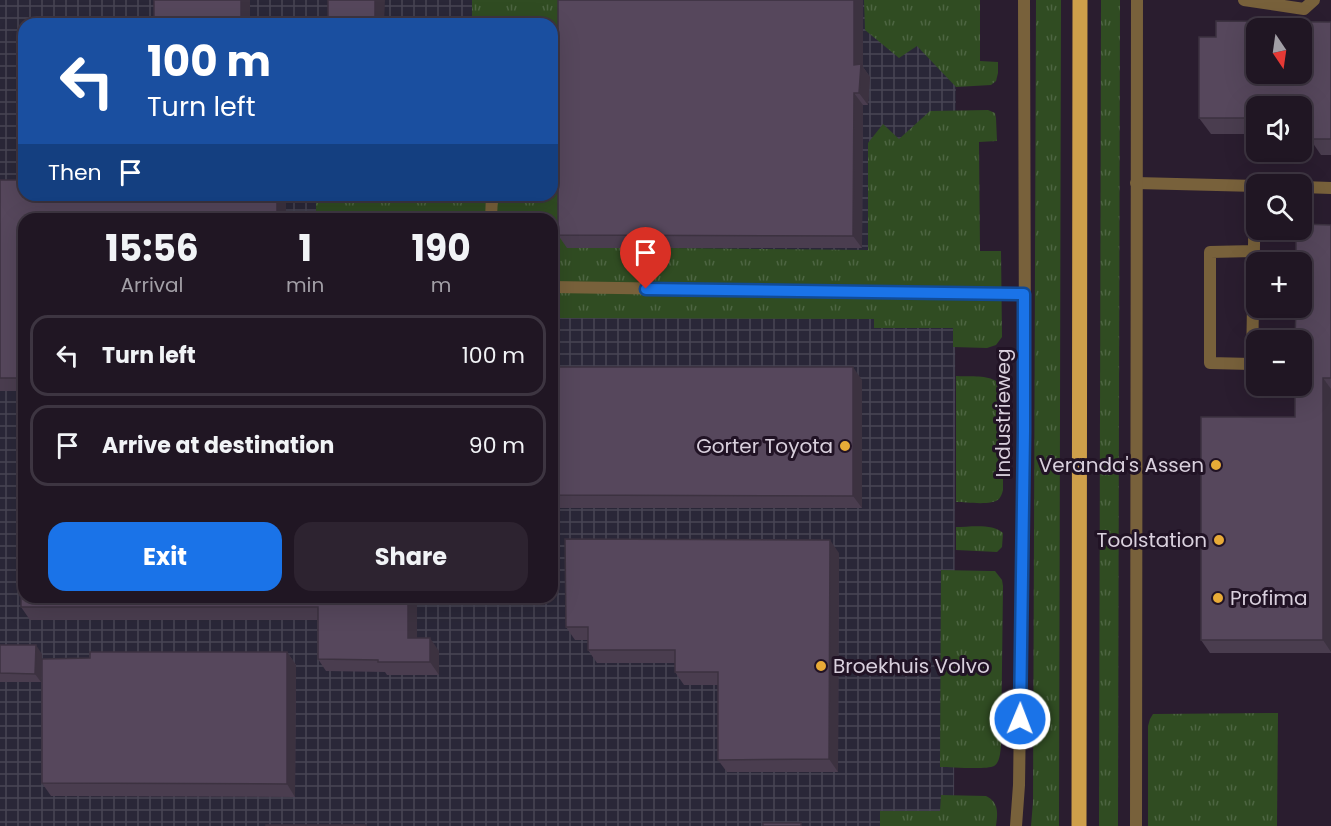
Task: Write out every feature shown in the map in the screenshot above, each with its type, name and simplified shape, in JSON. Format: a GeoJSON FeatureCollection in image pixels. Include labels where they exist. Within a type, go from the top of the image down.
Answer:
{"type":"FeatureCollection","features":[{"type":"Feature","properties":{"kind":"main road"},"geometry":{"type":"LineString","coordinates":[[1079,826],[1080,0]]}},
{"type":"Feature","properties":{"kind":"street","name":"Industrieweg"},"geometry":{"type":"LineString","coordinates":[[1016,826],[1019,785],[1022,588],[1024,0]]}},
{"type":"Feature","properties":{"kind":"street"},"geometry":{"type":"LineString","coordinates":[[1136,826],[1137,0]]}},
{"type":"Feature","properties":{"kind":"street"},"geometry":{"type":"LineString","coordinates":[[1245,0],[1304,9],[1314,0]]}},
{"type":"Feature","properties":{"kind":"street"},"geometry":{"type":"LineString","coordinates":[[1136,183],[1246,186]]}},
{"type":"Feature","properties":{"kind":"street"},"geometry":{"type":"LineString","coordinates":[[1312,187],[1331,188]]}},
{"type":"Feature","properties":{"kind":"street"},"geometry":{"type":"LineString","coordinates":[[1254,240],[1254,330]]}},
{"type":"Feature","properties":{"kind":"street"},"geometry":{"type":"LineString","coordinates":[[1246,364],[1210,363],[1210,252],[1254,251]]}},
{"type":"Feature","properties":{"kind":"street"},"geometry":{"type":"LineString","coordinates":[[558,287],[1024,294]]}},
{"type":"Feature","properties":{"kind":"shaded area"},"geometry":{"type":"Polygon","coordinates":[[[0,0],[956,0],[954,826],[0,826],[0,0]]]}},
{"type":"Feature","properties":{"kind":"green space"},"geometry":{"type":"Polygon","coordinates":[[[472,0],[563,0],[566,247],[868,250],[868,143],[883,124],[899,139],[930,111],[988,110],[995,113],[997,141],[979,142],[980,251],[1001,251],[1002,337],[996,345],[987,348],[953,347],[953,328],[874,328],[874,319],[558,318],[558,213],[316,213],[316,201],[558,201],[558,18],[472,18],[472,0]]]}},
{"type":"Feature","properties":{"kind":"green space"},"geometry":{"type":"Polygon","coordinates":[[[864,0],[980,0],[980,61],[998,62],[996,81],[991,85],[956,87],[917,46],[899,58],[865,30],[864,0]]]}},
{"type":"Feature","properties":{"kind":"green space"},"geometry":{"type":"Polygon","coordinates":[[[1036,0],[1061,0],[1059,826],[1031,826],[1033,802],[1036,0]]]}},
{"type":"Feature","properties":{"kind":"green space"},"geometry":{"type":"Polygon","coordinates":[[[1101,0],[1120,0],[1118,826],[1099,826],[1101,0]]]}},
{"type":"Feature","properties":{"kind":"green space"},"geometry":{"type":"Polygon","coordinates":[[[956,376],[988,378],[999,383],[1003,388],[1003,490],[996,501],[956,502],[956,376]]]}},
{"type":"Feature","properties":{"kind":"green space"},"geometry":{"type":"Polygon","coordinates":[[[981,526],[999,530],[1003,533],[1002,547],[997,552],[956,550],[956,527],[981,526]]]}},
{"type":"Feature","properties":{"kind":"green space"},"geometry":{"type":"Polygon","coordinates":[[[941,570],[995,571],[1002,580],[1001,747],[994,766],[940,767],[941,570]]]}},
{"type":"Feature","properties":{"kind":"green space"},"geometry":{"type":"Polygon","coordinates":[[[1278,713],[1277,826],[1148,826],[1148,726],[1153,714],[1278,713]]]}},
{"type":"Feature","properties":{"kind":"green space"},"geometry":{"type":"Polygon","coordinates":[[[941,795],[986,796],[995,805],[996,826],[880,826],[880,811],[940,811],[941,795]]]}},
{"type":"Feature","properties":{"kind":"building"},"geometry":{"type":"Polygon","coordinates":[[[154,0],[241,0],[241,18],[154,18],[154,0]]]}},
{"type":"Feature","properties":{"kind":"building"},"geometry":{"type":"Polygon","coordinates":[[[328,0],[375,0],[375,18],[328,18],[328,0]]]}},
{"type":"Feature","properties":{"kind":"building"},"geometry":{"type":"Polygon","coordinates":[[[558,0],[854,0],[854,65],[861,64],[859,93],[854,93],[853,236],[558,235],[558,0]]]}},
{"type":"Feature","properties":{"kind":"building"},"geometry":{"type":"Polygon","coordinates":[[[1216,21],[1246,21],[1246,84],[1312,84],[1312,22],[1331,22],[1331,139],[1312,139],[1312,96],[1246,96],[1246,118],[1199,118],[1199,37],[1216,37],[1216,21]]]}},
{"type":"Feature","properties":{"kind":"building"},"geometry":{"type":"Polygon","coordinates":[[[0,180],[18,180],[18,201],[277,201],[277,213],[18,213],[18,378],[0,378],[0,180]]]}},
{"type":"Feature","properties":{"kind":"building"},"geometry":{"type":"Polygon","coordinates":[[[1312,224],[1331,225],[1331,378],[1323,378],[1323,640],[1201,640],[1201,417],[1295,417],[1295,396],[1312,396],[1312,330],[1295,330],[1296,318],[1312,318],[1312,252],[1296,252],[1296,240],[1312,240],[1312,224]]]}},
{"type":"Feature","properties":{"kind":"building"},"geometry":{"type":"Polygon","coordinates":[[[558,367],[853,367],[853,496],[558,495],[558,367]]]}},
{"type":"Feature","properties":{"kind":"building"},"geometry":{"type":"Polygon","coordinates":[[[565,539],[830,540],[829,759],[718,760],[718,672],[675,672],[675,650],[588,650],[588,627],[566,627],[565,539]]]}},
{"type":"Feature","properties":{"kind":"building"},"geometry":{"type":"Polygon","coordinates":[[[21,603],[408,603],[408,638],[430,638],[430,662],[318,659],[318,607],[21,607],[21,603]]]}},
{"type":"Feature","properties":{"kind":"building"},"geometry":{"type":"Polygon","coordinates":[[[0,645],[36,645],[35,674],[0,673],[0,645]]]}},
{"type":"Feature","properties":{"kind":"building"},"geometry":{"type":"Polygon","coordinates":[[[90,652],[287,652],[287,784],[42,783],[42,659],[90,658],[90,652]]]}},
{"type":"Feature","properties":{"kind":"building"},"geometry":{"type":"Polygon","coordinates":[[[763,823],[801,823],[801,826],[763,826],[763,823]]]}},
{"type":"Feature","properties":{"kind":"building"},"geometry":{"type":"Polygon","coordinates":[[[366,825],[366,826],[266,826],[366,825]]]}},
{"type":"Feature","properties":{"kind":"place","name":"Gorter Toyota"},"geometry":{"type":"Point","coordinates":[845,446]}},
{"type":"Feature","properties":{"kind":"place","name":"Veranda's Assen"},"geometry":{"type":"Point","coordinates":[1216,465]}},
{"type":"Feature","properties":{"kind":"place","name":"Toolstation"},"geometry":{"type":"Point","coordinates":[1219,540]}},
{"type":"Feature","properties":{"kind":"place","name":"Profima"},"geometry":{"type":"Point","coordinates":[1218,598]}},
{"type":"Feature","properties":{"kind":"place","name":"Broekhuis Volvo"},"geometry":{"type":"Point","coordinates":[821,666]}},
{"type":"Feature","properties":{"kind":"route"},"geometry":{"type":"LineString","coordinates":[[646,289],[1024,294],[1020,719]]}}]}
